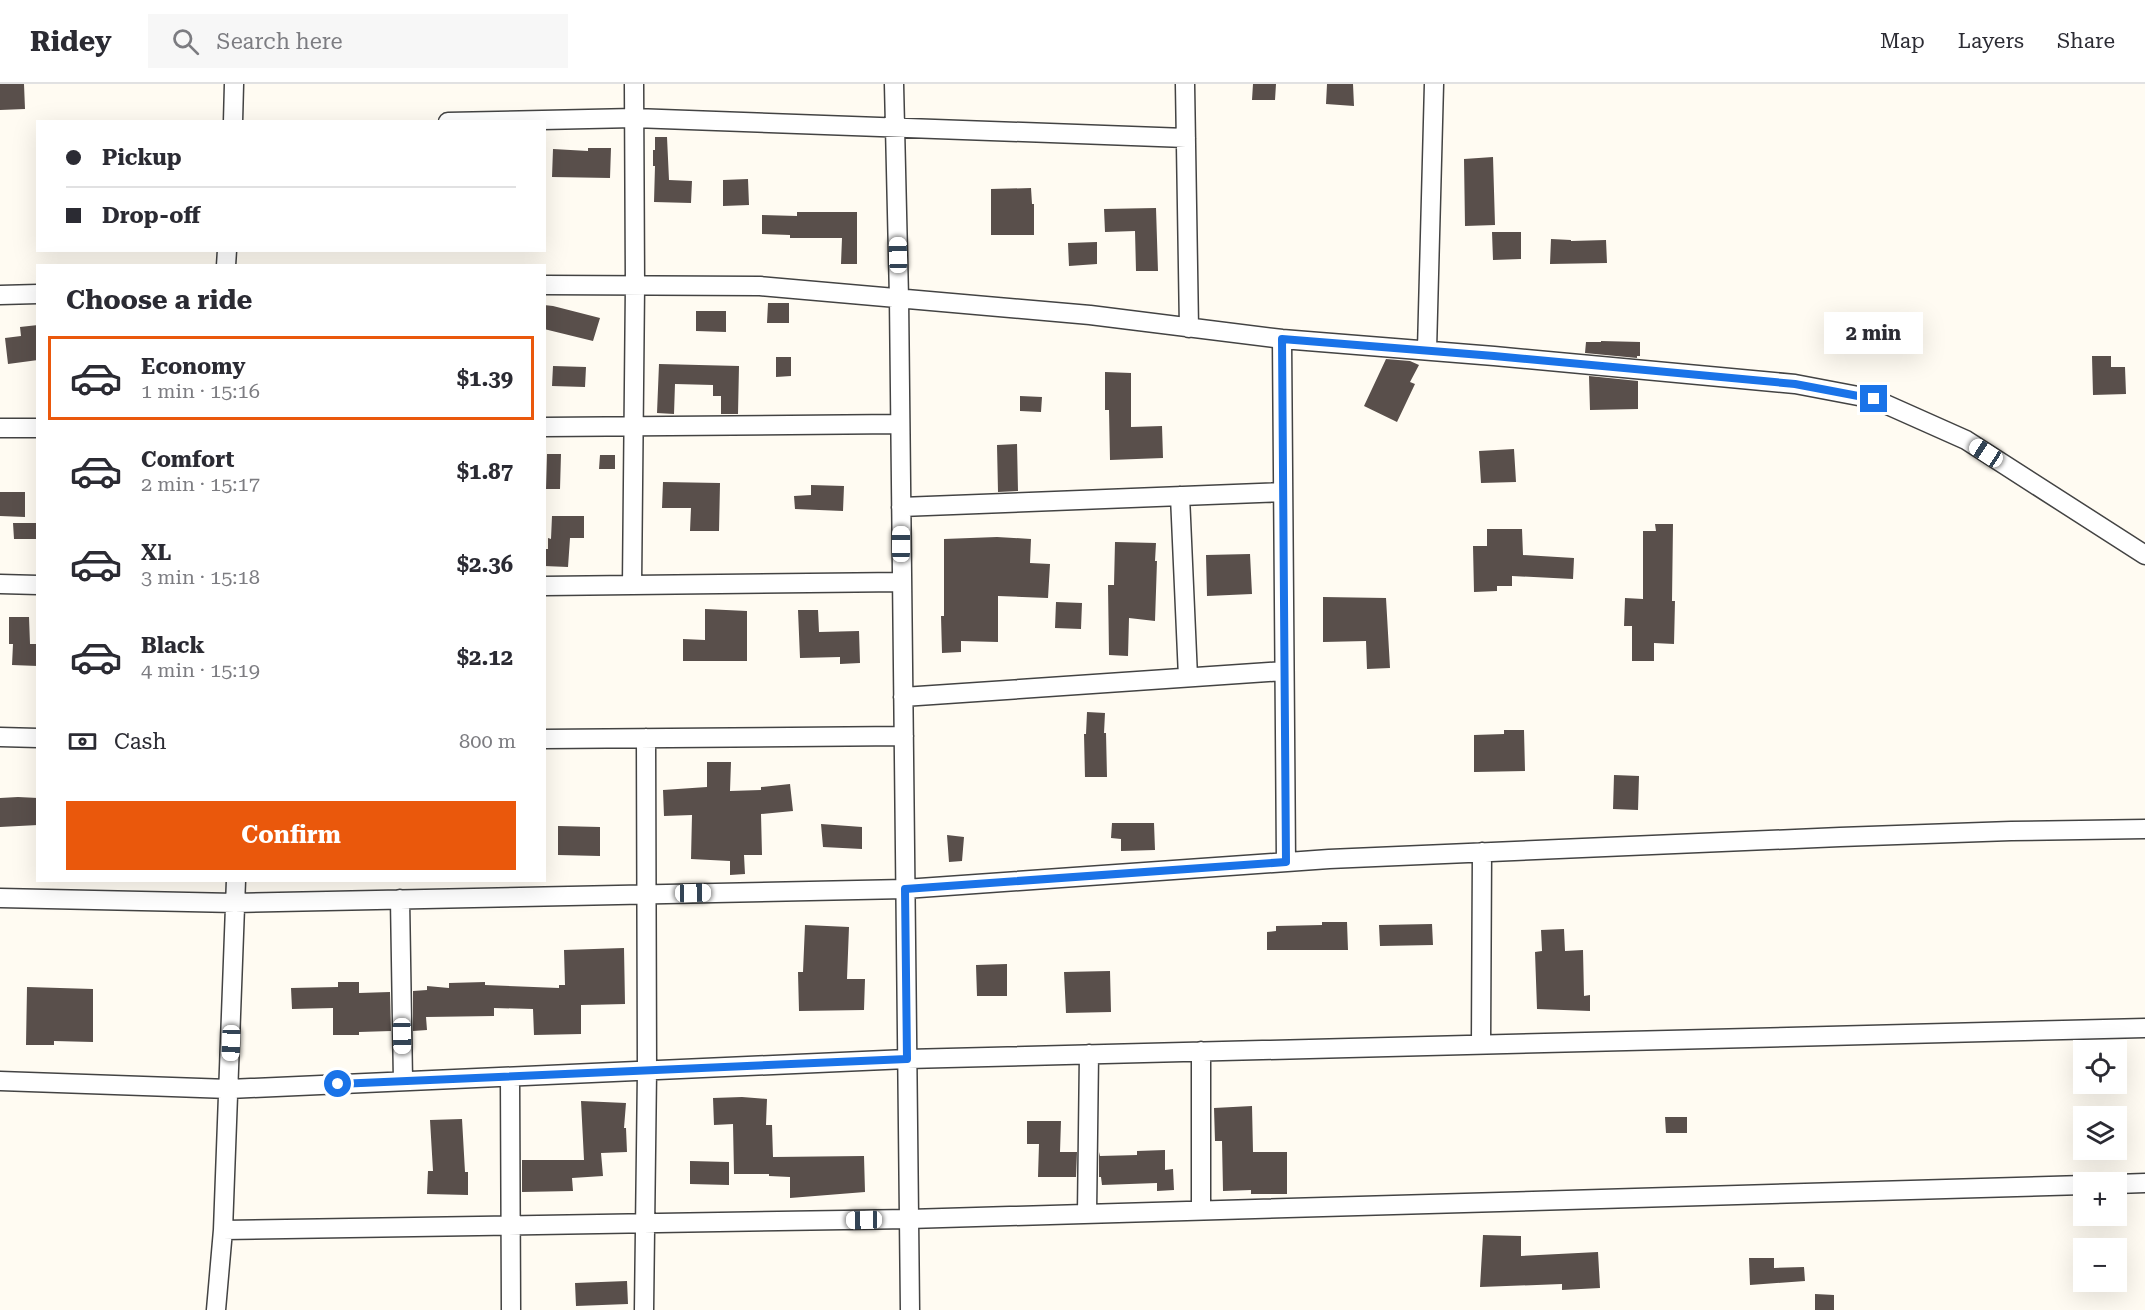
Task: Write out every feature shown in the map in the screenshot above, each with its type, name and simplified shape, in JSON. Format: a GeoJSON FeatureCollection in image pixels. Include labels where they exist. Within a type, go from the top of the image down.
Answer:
{"type":"FeatureCollection","features":[{"type":"Feature","properties":{"kind":"street"},"geometry":{"type":"LineString","coordinates":[[233,120],[234,84]]}},
{"type":"Feature","properties":{"kind":"street"},"geometry":{"type":"LineString","coordinates":[[632,585],[635,285],[634,84]]}},
{"type":"Feature","properties":{"kind":"street"},"geometry":{"type":"LineString","coordinates":[[894,84],[899,298],[910,1310]]}},
{"type":"Feature","properties":{"kind":"street"},"geometry":{"type":"LineString","coordinates":[[1185,84],[1189,327]]}},
{"type":"Feature","properties":{"kind":"street"},"geometry":{"type":"LineString","coordinates":[[1427,350],[1434,84]]}},
{"type":"Feature","properties":{"kind":"street"},"geometry":{"type":"LineString","coordinates":[[541,120],[634,118],[1186,138]]}},
{"type":"Feature","properties":{"kind":"street"},"geometry":{"type":"LineString","coordinates":[[546,285],[760,286],[1080,314],[1282,339],[1795,384],[1874,399],[1966,440],[2145,555]]}},
{"type":"Feature","properties":{"kind":"street"},"geometry":{"type":"LineString","coordinates":[[0,296],[36,294]]}},
{"type":"Feature","properties":{"kind":"street"},"geometry":{"type":"LineString","coordinates":[[1282,339],[1286,862]]}},
{"type":"Feature","properties":{"kind":"street"},"geometry":{"type":"LineString","coordinates":[[546,427],[900,424]]}},
{"type":"Feature","properties":{"kind":"street"},"geometry":{"type":"LineString","coordinates":[[0,428],[36,428]]}},
{"type":"Feature","properties":{"kind":"street"},"geometry":{"type":"LineString","coordinates":[[901,507],[1283,492]]}},
{"type":"Feature","properties":{"kind":"street"},"geometry":{"type":"LineString","coordinates":[[1180,496],[1188,677]]}},
{"type":"Feature","properties":{"kind":"street"},"geometry":{"type":"LineString","coordinates":[[546,586],[902,582]]}},
{"type":"Feature","properties":{"kind":"street"},"geometry":{"type":"LineString","coordinates":[[0,584],[36,585]]}},
{"type":"Feature","properties":{"kind":"street"},"geometry":{"type":"LineString","coordinates":[[903,697],[1284,671]]}},
{"type":"Feature","properties":{"kind":"street"},"geometry":{"type":"LineString","coordinates":[[546,740],[903,736]]}},
{"type":"Feature","properties":{"kind":"street"},"geometry":{"type":"LineString","coordinates":[[0,737],[36,738]]}},
{"type":"Feature","properties":{"kind":"street"},"geometry":{"type":"LineString","coordinates":[[644,1310],[646,738]]}},
{"type":"Feature","properties":{"kind":"street"},"geometry":{"type":"LineString","coordinates":[[0,897],[235,903],[400,899],[520,889],[646,894],[905,889],[1286,862],[1482,852],[1851,836],[2145,830]]}},
{"type":"Feature","properties":{"kind":"street"},"geometry":{"type":"LineString","coordinates":[[1481,1044],[1482,852]]}},
{"type":"Feature","properties":{"kind":"street"},"geometry":{"type":"LineString","coordinates":[[216,1310],[223,1230],[236,882]]}},
{"type":"Feature","properties":{"kind":"street"},"geometry":{"type":"LineString","coordinates":[[400,899],[403,1081]]}},
{"type":"Feature","properties":{"kind":"street"},"geometry":{"type":"LineString","coordinates":[[0,1081],[229,1089],[907,1059],[2145,1028]]}},
{"type":"Feature","properties":{"kind":"street"},"geometry":{"type":"LineString","coordinates":[[1201,1051],[1201,1209]]}},
{"type":"Feature","properties":{"kind":"street"},"geometry":{"type":"LineString","coordinates":[[1087,1213],[1089,1054]]}},
{"type":"Feature","properties":{"kind":"street"},"geometry":{"type":"LineString","coordinates":[[510,1077],[511,1310]]}},
{"type":"Feature","properties":{"kind":"street"},"geometry":{"type":"LineString","coordinates":[[2127,1184],[2145,1183]]}},
{"type":"Feature","properties":{"kind":"street"},"geometry":{"type":"LineString","coordinates":[[223,1230],[909,1219],[2073,1185]]}},
{"type":"Feature","properties":{"kind":"building"},"geometry":{"type":"Polygon","coordinates":[[[0,84],[24,84],[25,109],[0,110],[0,84]]]}},
{"type":"Feature","properties":{"kind":"building"},"geometry":{"type":"Polygon","coordinates":[[[1253,84],[1276,84],[1275,100],[1252,100],[1253,84]]]}},
{"type":"Feature","properties":{"kind":"building"},"geometry":{"type":"Polygon","coordinates":[[[1327,84],[1353,84],[1354,106],[1326,104],[1327,84]]]}},
{"type":"Feature","properties":{"kind":"building"},"geometry":{"type":"Polygon","coordinates":[[[655,137],[667,137],[669,180],[692,181],[691,203],[654,202],[655,137]]]}},
{"type":"Feature","properties":{"kind":"building"},"geometry":{"type":"Polygon","coordinates":[[[588,148],[611,148],[610,178],[552,177],[553,149],[588,151],[588,148]]]}},
{"type":"Feature","properties":{"kind":"building"},"geometry":{"type":"Polygon","coordinates":[[[1493,157],[1495,225],[1465,226],[1464,159],[1493,157]]]}},
{"type":"Feature","properties":{"kind":"building"},"geometry":{"type":"Polygon","coordinates":[[[748,179],[749,205],[723,206],[723,180],[748,179]]]}},
{"type":"Feature","properties":{"kind":"building"},"geometry":{"type":"Polygon","coordinates":[[[1031,188],[1032,204],[1034,204],[1034,235],[991,235],[991,189],[1031,188]]]}},
{"type":"Feature","properties":{"kind":"building"},"geometry":{"type":"Polygon","coordinates":[[[1156,208],[1158,271],[1136,271],[1135,231],[1105,232],[1104,209],[1156,208]]]}},
{"type":"Feature","properties":{"kind":"building"},"geometry":{"type":"Polygon","coordinates":[[[797,212],[857,212],[857,264],[841,264],[842,238],[790,238],[790,235],[762,234],[762,215],[797,216],[797,212]]]}},
{"type":"Feature","properties":{"kind":"building"},"geometry":{"type":"Polygon","coordinates":[[[1492,232],[1521,232],[1521,259],[1493,260],[1492,232]]]}},
{"type":"Feature","properties":{"kind":"building"},"geometry":{"type":"Polygon","coordinates":[[[1551,239],[1606,240],[1607,263],[1550,264],[1551,239]]]}},
{"type":"Feature","properties":{"kind":"building"},"geometry":{"type":"Polygon","coordinates":[[[1097,242],[1097,264],[1069,266],[1068,243],[1097,242]]]}},
{"type":"Feature","properties":{"kind":"building"},"geometry":{"type":"Polygon","coordinates":[[[768,303],[789,303],[789,323],[767,323],[768,303]]]}},
{"type":"Feature","properties":{"kind":"building"},"geometry":{"type":"Polygon","coordinates":[[[546,305],[600,318],[593,341],[546,329],[546,305]]]}},
{"type":"Feature","properties":{"kind":"building"},"geometry":{"type":"Polygon","coordinates":[[[696,311],[726,311],[726,332],[696,331],[696,311]]]}},
{"type":"Feature","properties":{"kind":"building"},"geometry":{"type":"Polygon","coordinates":[[[36,325],[36,360],[8,364],[5,338],[21,336],[20,327],[36,325]]]}},
{"type":"Feature","properties":{"kind":"building"},"geometry":{"type":"Polygon","coordinates":[[[1586,342],[1640,342],[1640,356],[1637,358],[1585,353],[1586,342]]]}},
{"type":"Feature","properties":{"kind":"building"},"geometry":{"type":"Polygon","coordinates":[[[2092,356],[2111,356],[2111,367],[2125,367],[2126,394],[2093,395],[2092,356]]]}},
{"type":"Feature","properties":{"kind":"building"},"geometry":{"type":"Polygon","coordinates":[[[776,357],[791,357],[791,376],[776,377],[776,357]]]}},
{"type":"Feature","properties":{"kind":"building"},"geometry":{"type":"Polygon","coordinates":[[[1386,359],[1410,361],[1419,365],[1410,382],[1415,384],[1397,422],[1364,406],[1386,359]]]}},
{"type":"Feature","properties":{"kind":"building"},"geometry":{"type":"Polygon","coordinates":[[[659,364],[739,366],[738,414],[721,414],[721,396],[713,396],[713,385],[675,384],[674,414],[657,413],[659,364]]]}},
{"type":"Feature","properties":{"kind":"building"},"geometry":{"type":"Polygon","coordinates":[[[553,366],[586,367],[585,387],[552,386],[553,366]]]}},
{"type":"Feature","properties":{"kind":"building"},"geometry":{"type":"Polygon","coordinates":[[[1105,372],[1131,373],[1131,427],[1162,426],[1163,458],[1110,460],[1109,410],[1105,410],[1105,372]]]}},
{"type":"Feature","properties":{"kind":"building"},"geometry":{"type":"Polygon","coordinates":[[[1589,376],[1638,381],[1638,409],[1590,410],[1589,376]]]}},
{"type":"Feature","properties":{"kind":"building"},"geometry":{"type":"Polygon","coordinates":[[[1020,396],[1042,397],[1041,412],[1020,411],[1020,396]]]}},
{"type":"Feature","properties":{"kind":"building"},"geometry":{"type":"Polygon","coordinates":[[[1017,444],[1018,491],[998,492],[997,445],[1017,444]]]}},
{"type":"Feature","properties":{"kind":"building"},"geometry":{"type":"Polygon","coordinates":[[[1514,449],[1516,482],[1481,483],[1479,451],[1514,449]]]}},
{"type":"Feature","properties":{"kind":"building"},"geometry":{"type":"Polygon","coordinates":[[[547,454],[561,454],[560,489],[546,489],[547,454]]]}},
{"type":"Feature","properties":{"kind":"building"},"geometry":{"type":"Polygon","coordinates":[[[600,455],[615,455],[615,469],[599,469],[600,455]]]}},
{"type":"Feature","properties":{"kind":"building"},"geometry":{"type":"Polygon","coordinates":[[[663,482],[720,483],[719,531],[690,531],[691,508],[662,508],[663,482]]]}},
{"type":"Feature","properties":{"kind":"building"},"geometry":{"type":"Polygon","coordinates":[[[811,485],[844,486],[843,511],[795,509],[794,496],[811,495],[811,485]]]}},
{"type":"Feature","properties":{"kind":"building"},"geometry":{"type":"Polygon","coordinates":[[[0,492],[25,492],[25,517],[0,516],[0,492]]]}},
{"type":"Feature","properties":{"kind":"building"},"geometry":{"type":"Polygon","coordinates":[[[552,516],[584,516],[584,538],[570,538],[568,567],[546,566],[548,538],[551,539],[552,516]]]}},
{"type":"Feature","properties":{"kind":"building"},"geometry":{"type":"Polygon","coordinates":[[[13,523],[36,523],[36,539],[14,539],[13,523]]]}},
{"type":"Feature","properties":{"kind":"building"},"geometry":{"type":"Polygon","coordinates":[[[1655,524],[1673,524],[1674,644],[1654,643],[1654,661],[1632,661],[1632,626],[1624,626],[1625,598],[1643,599],[1643,531],[1656,531],[1655,524]]]}},
{"type":"Feature","properties":{"kind":"building"},"geometry":{"type":"Polygon","coordinates":[[[1487,529],[1522,529],[1523,555],[1574,558],[1573,579],[1512,576],[1512,586],[1497,586],[1497,591],[1474,592],[1473,546],[1487,546],[1487,529]]]}},
{"type":"Feature","properties":{"kind":"building"},"geometry":{"type":"Polygon","coordinates":[[[997,537],[1031,539],[1030,563],[1050,564],[1048,598],[998,596],[998,642],[961,641],[961,652],[942,653],[944,539],[997,537]]]}},
{"type":"Feature","properties":{"kind":"building"},"geometry":{"type":"Polygon","coordinates":[[[1115,542],[1156,543],[1155,621],[1129,618],[1128,656],[1109,655],[1108,585],[1114,585],[1115,542]]]}},
{"type":"Feature","properties":{"kind":"building"},"geometry":{"type":"Polygon","coordinates":[[[1250,554],[1252,594],[1207,596],[1206,555],[1250,554]]]}},
{"type":"Feature","properties":{"kind":"building"},"geometry":{"type":"Polygon","coordinates":[[[1323,597],[1386,598],[1390,668],[1367,669],[1366,641],[1323,642],[1323,597]]]}},
{"type":"Feature","properties":{"kind":"building"},"geometry":{"type":"Polygon","coordinates":[[[1056,602],[1082,603],[1081,629],[1055,628],[1056,602]]]}},
{"type":"Feature","properties":{"kind":"building"},"geometry":{"type":"Polygon","coordinates":[[[705,609],[747,611],[747,661],[683,661],[683,639],[705,640],[705,609]]]}},
{"type":"Feature","properties":{"kind":"building"},"geometry":{"type":"Polygon","coordinates":[[[798,610],[818,610],[819,632],[859,631],[860,663],[840,664],[840,657],[800,658],[798,610]]]}},
{"type":"Feature","properties":{"kind":"building"},"geometry":{"type":"Polygon","coordinates":[[[9,617],[29,617],[30,644],[36,644],[36,666],[12,665],[13,644],[9,644],[9,617]]]}},
{"type":"Feature","properties":{"kind":"building"},"geometry":{"type":"Polygon","coordinates":[[[1087,712],[1105,713],[1107,777],[1085,777],[1084,734],[1086,734],[1087,712]]]}},
{"type":"Feature","properties":{"kind":"building"},"geometry":{"type":"Polygon","coordinates":[[[1504,730],[1524,730],[1525,771],[1474,772],[1474,735],[1504,734],[1504,730]]]}},
{"type":"Feature","properties":{"kind":"building"},"geometry":{"type":"Polygon","coordinates":[[[707,762],[731,762],[730,791],[761,790],[761,787],[790,784],[793,811],[761,814],[762,855],[744,855],[745,874],[730,875],[730,861],[691,859],[692,815],[664,816],[663,790],[707,787],[707,762]]]}},
{"type":"Feature","properties":{"kind":"building"},"geometry":{"type":"Polygon","coordinates":[[[1614,775],[1639,776],[1638,810],[1613,809],[1614,775]]]}},
{"type":"Feature","properties":{"kind":"building"},"geometry":{"type":"Polygon","coordinates":[[[0,798],[36,798],[36,825],[0,827],[0,798]]]}},
{"type":"Feature","properties":{"kind":"building"},"geometry":{"type":"Polygon","coordinates":[[[1112,823],[1154,823],[1155,850],[1121,851],[1121,839],[1111,838],[1112,823]]]}},
{"type":"Feature","properties":{"kind":"building"},"geometry":{"type":"Polygon","coordinates":[[[821,824],[862,827],[862,849],[823,847],[821,824]]]}},
{"type":"Feature","properties":{"kind":"building"},"geometry":{"type":"Polygon","coordinates":[[[558,826],[600,827],[600,856],[558,855],[558,826]]]}},
{"type":"Feature","properties":{"kind":"building"},"geometry":{"type":"Polygon","coordinates":[[[947,835],[964,837],[962,861],[949,862],[947,835]]]}},
{"type":"Feature","properties":{"kind":"building"},"geometry":{"type":"Polygon","coordinates":[[[1322,922],[1347,922],[1348,950],[1267,950],[1267,932],[1276,931],[1276,926],[1322,925],[1322,922]]]}},
{"type":"Feature","properties":{"kind":"building"},"geometry":{"type":"Polygon","coordinates":[[[1432,924],[1433,945],[1380,946],[1379,925],[1432,924]]]}},
{"type":"Feature","properties":{"kind":"building"},"geometry":{"type":"Polygon","coordinates":[[[805,925],[849,927],[847,979],[865,979],[864,1010],[799,1011],[798,972],[803,972],[805,925]]]}},
{"type":"Feature","properties":{"kind":"building"},"geometry":{"type":"Polygon","coordinates":[[[1564,929],[1565,951],[1583,950],[1584,996],[1590,995],[1590,1011],[1537,1009],[1535,952],[1542,951],[1541,930],[1564,929]]]}},
{"type":"Feature","properties":{"kind":"building"},"geometry":{"type":"Polygon","coordinates":[[[624,948],[625,1004],[581,1005],[581,1034],[534,1035],[533,1009],[494,1008],[494,1016],[426,1017],[427,1030],[413,1031],[413,991],[427,990],[427,986],[449,988],[449,983],[485,982],[485,985],[559,988],[559,985],[565,985],[564,950],[624,948]]]}},
{"type":"Feature","properties":{"kind":"building"},"geometry":{"type":"Polygon","coordinates":[[[1007,964],[1007,996],[977,996],[976,965],[1007,964]]]}},
{"type":"Feature","properties":{"kind":"building"},"geometry":{"type":"Polygon","coordinates":[[[1110,971],[1111,1012],[1066,1013],[1064,972],[1110,971]]]}},
{"type":"Feature","properties":{"kind":"building"},"geometry":{"type":"Polygon","coordinates":[[[338,982],[359,982],[359,993],[390,992],[391,1031],[333,1035],[333,1008],[292,1009],[291,988],[338,987],[338,982]]]}},
{"type":"Feature","properties":{"kind":"building"},"geometry":{"type":"Polygon","coordinates":[[[27,987],[93,989],[93,1042],[54,1041],[54,1045],[26,1045],[27,987]]]}},
{"type":"Feature","properties":{"kind":"building"},"geometry":{"type":"Polygon","coordinates":[[[713,1098],[767,1099],[766,1125],[772,1125],[773,1157],[864,1156],[865,1192],[790,1198],[790,1177],[769,1176],[769,1174],[734,1174],[733,1124],[714,1125],[713,1098]]]}},
{"type":"Feature","properties":{"kind":"building"},"geometry":{"type":"Polygon","coordinates":[[[581,1101],[626,1103],[624,1128],[626,1128],[627,1152],[601,1153],[603,1176],[572,1178],[573,1191],[522,1192],[522,1160],[584,1160],[581,1101]]]}},
{"type":"Feature","properties":{"kind":"building"},"geometry":{"type":"Polygon","coordinates":[[[1252,1106],[1253,1152],[1287,1152],[1287,1194],[1251,1194],[1251,1190],[1223,1191],[1222,1141],[1215,1141],[1214,1108],[1252,1106]]]}},
{"type":"Feature","properties":{"kind":"building"},"geometry":{"type":"Polygon","coordinates":[[[1665,1117],[1687,1117],[1687,1133],[1666,1133],[1665,1117]]]}},
{"type":"Feature","properties":{"kind":"building"},"geometry":{"type":"Polygon","coordinates":[[[462,1119],[465,1172],[468,1172],[468,1195],[427,1194],[428,1171],[433,1171],[430,1120],[462,1119]]]}},
{"type":"Feature","properties":{"kind":"building"},"geometry":{"type":"Polygon","coordinates":[[[1027,1121],[1061,1121],[1060,1152],[1077,1152],[1076,1177],[1038,1177],[1039,1144],[1027,1144],[1027,1121]]]}},
{"type":"Feature","properties":{"kind":"building"},"geometry":{"type":"Polygon","coordinates":[[[1165,1150],[1165,1170],[1173,1169],[1174,1190],[1157,1191],[1157,1183],[1102,1185],[1101,1177],[1099,1177],[1099,1152],[1100,1156],[1137,1155],[1137,1151],[1165,1150]]]}},
{"type":"Feature","properties":{"kind":"building"},"geometry":{"type":"Polygon","coordinates":[[[690,1161],[729,1162],[729,1185],[690,1184],[690,1161]]]}},
{"type":"Feature","properties":{"kind":"building"},"geometry":{"type":"Polygon","coordinates":[[[1483,1235],[1521,1236],[1521,1256],[1598,1252],[1600,1288],[1562,1290],[1562,1284],[1480,1287],[1483,1235]]]}},
{"type":"Feature","properties":{"kind":"building"},"geometry":{"type":"Polygon","coordinates":[[[1749,1258],[1774,1258],[1774,1268],[1804,1267],[1805,1281],[1750,1285],[1749,1258]]]}},
{"type":"Feature","properties":{"kind":"building"},"geometry":{"type":"Polygon","coordinates":[[[627,1281],[628,1304],[576,1306],[575,1283],[627,1281]]]}},
{"type":"Feature","properties":{"kind":"building"},"geometry":{"type":"Polygon","coordinates":[[[1815,1294],[1834,1295],[1834,1310],[1815,1310],[1815,1294]]]}},
{"type":"Feature","properties":{"kind":"route"},"geometry":{"type":"LineString","coordinates":[[338,1084],[907,1059],[905,889],[1286,862],[1282,339],[1795,384],[1874,399]]}}]}
